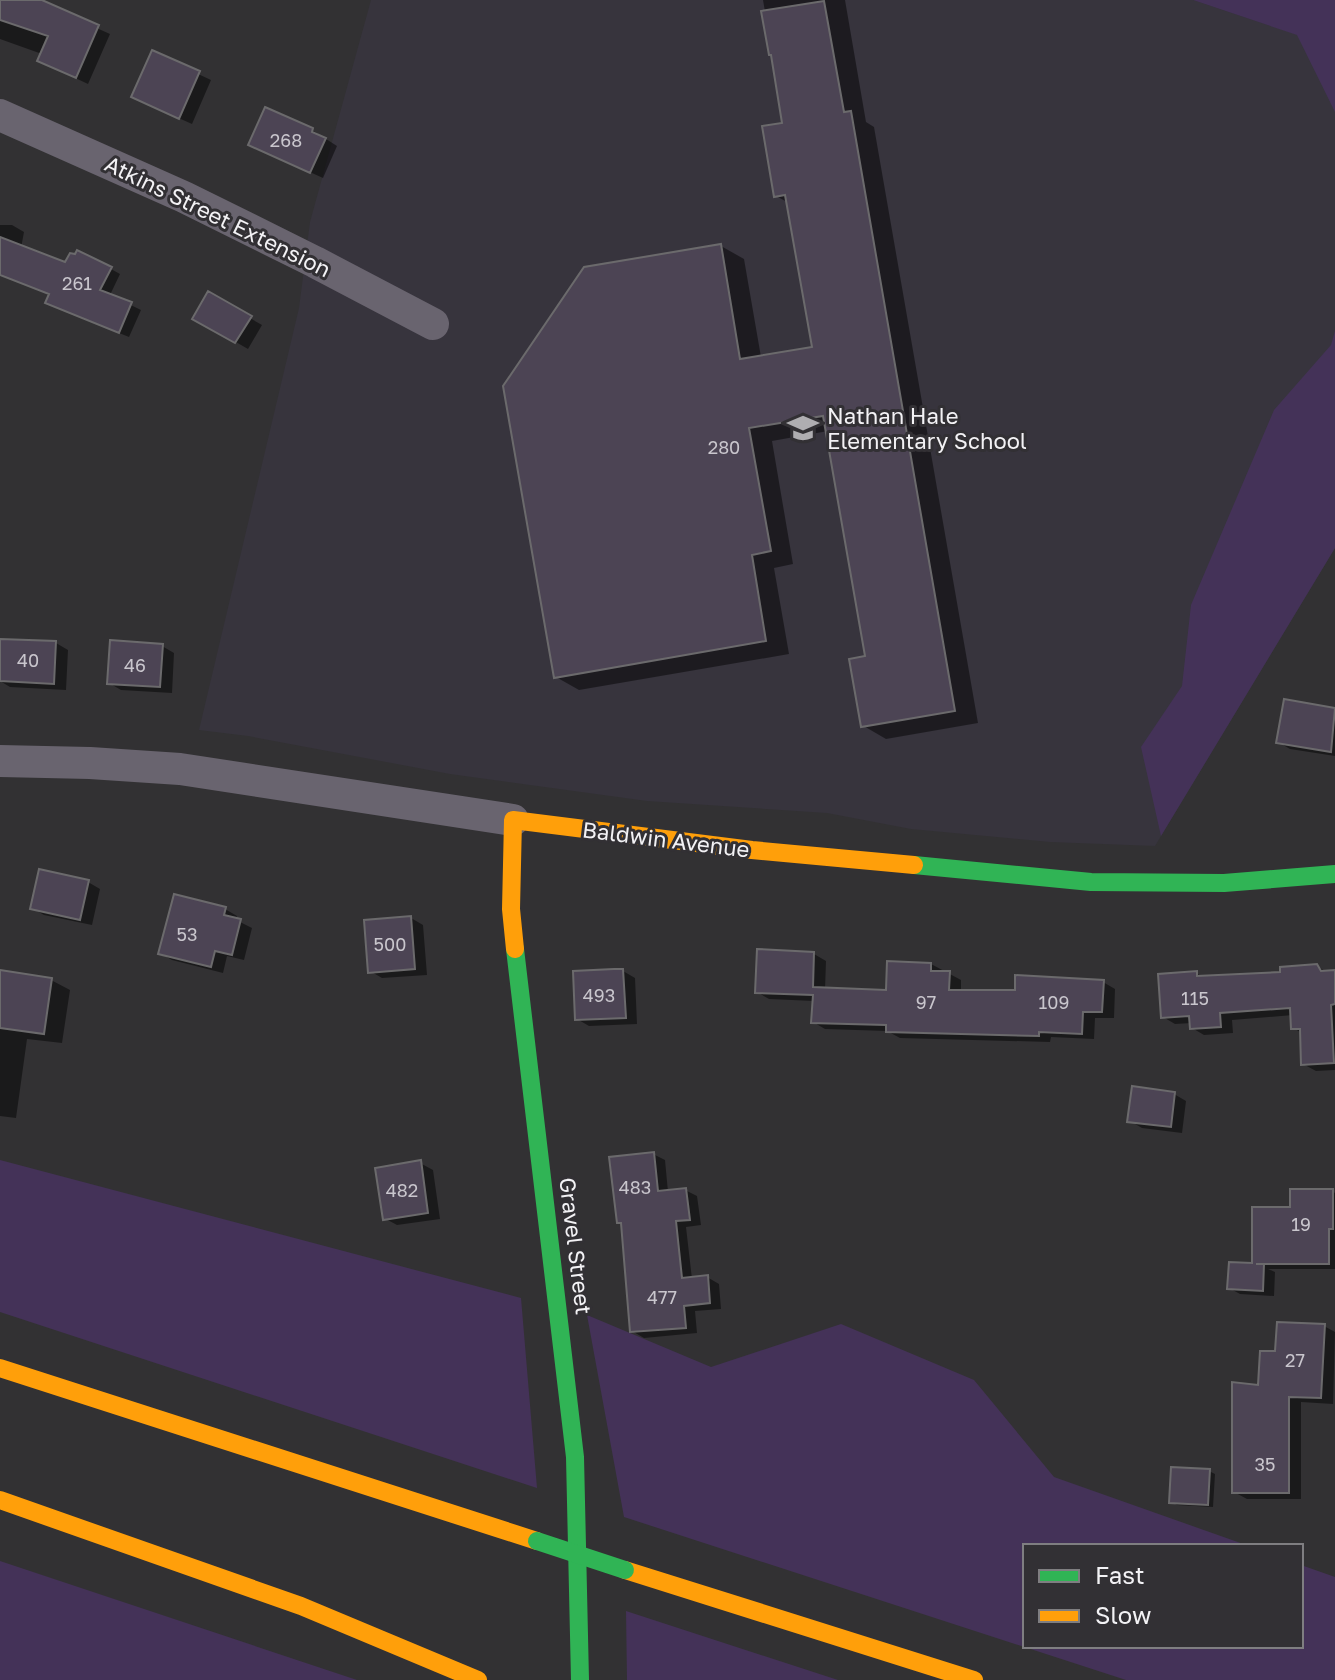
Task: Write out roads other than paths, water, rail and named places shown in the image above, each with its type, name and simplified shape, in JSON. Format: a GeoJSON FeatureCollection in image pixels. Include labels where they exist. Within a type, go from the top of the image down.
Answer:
{"type":"FeatureCollection","features":[{"type":"Feature","properties":{"kind":"main road","name":"Baldwin Avenue"},"geometry":{"type":"LineString","coordinates":[[513,820],[752,850],[1091,882],[1224,883],[1335,874]]}},
{"type":"Feature","properties":{"kind":"main road","name":"Gravel Street"},"geometry":{"type":"LineString","coordinates":[[513,820],[511,909],[516,961],[575,1457],[580,1680]]}},
{"type":"Feature","properties":{"kind":"main road"},"geometry":{"type":"LineString","coordinates":[[0,1368],[974,1680]]}},
{"type":"Feature","properties":{"kind":"main road"},"geometry":{"type":"LineString","coordinates":[[0,1500],[253,1586],[478,1680]]}},
{"type":"Feature","properties":{"kind":"street","name":"Atkins Street Extension"},"geometry":{"type":"LineString","coordinates":[[0,115],[184,197],[433,324]]}},
{"type":"Feature","properties":{"kind":"street","name":"Baldwin Avenue"},"geometry":{"type":"LineString","coordinates":[[0,761],[180,769],[513,820]]}},
{"type":"Feature","properties":{"kind":"place","name":"Nathan Hale Elementary School"},"geometry":{"type":"Point","coordinates":[803,428]}}]}
